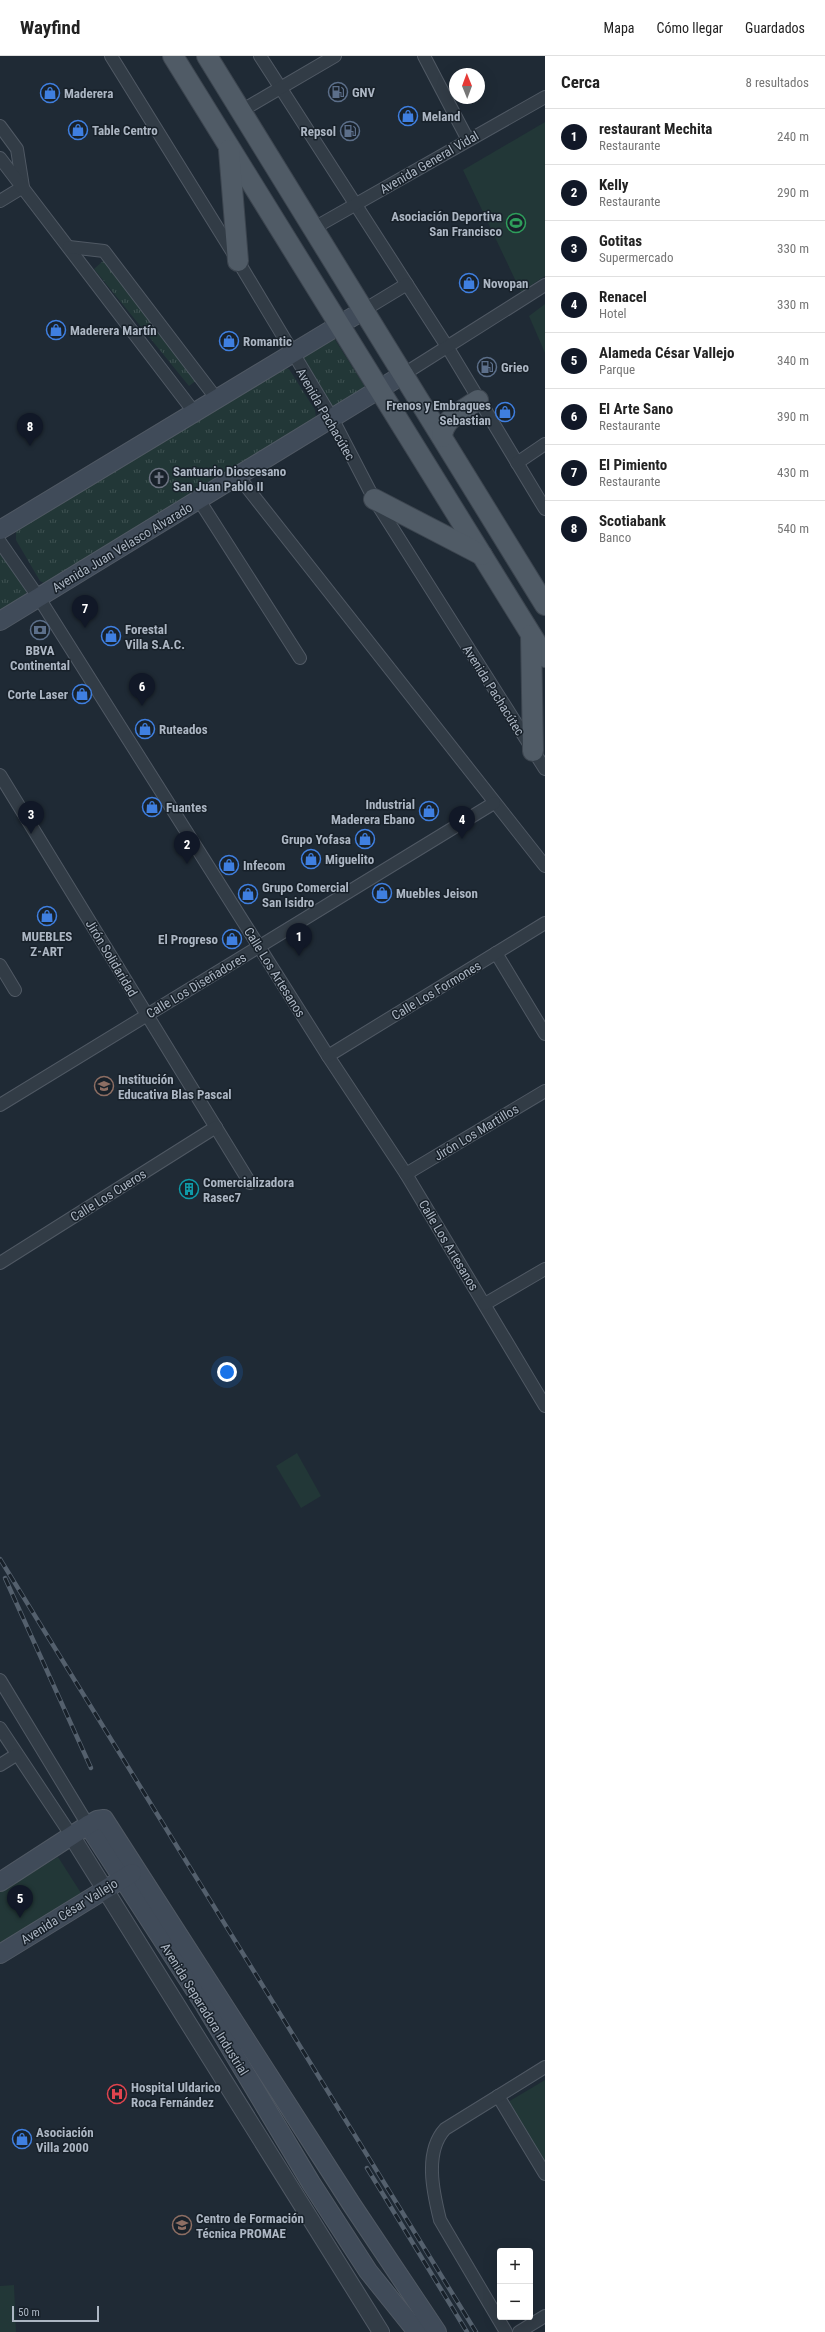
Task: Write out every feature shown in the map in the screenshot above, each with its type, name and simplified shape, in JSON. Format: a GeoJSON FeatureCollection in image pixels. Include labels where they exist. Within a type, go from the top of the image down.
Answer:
{"type":"FeatureCollection","features":[{"type":"Feature","properties":{"kind":"main road"},"geometry":{"type":"LineString","coordinates":[[173,56],[545,657]]}},
{"type":"Feature","properties":{"kind":"main road"},"geometry":{"type":"LineString","coordinates":[[207,56],[545,605]]}},
{"type":"Feature","properties":{"kind":"main road"},"geometry":{"type":"LineString","coordinates":[[229,146],[238,261]]}},
{"type":"Feature","properties":{"kind":"main road"},"geometry":{"type":"LineString","coordinates":[[0,530],[216,398],[364,310]]}},
{"type":"Feature","properties":{"kind":"main road","name":"Avenida Juan Velasco Alvarado"},"geometry":{"type":"LineString","coordinates":[[0,621],[404,374]]}},
{"type":"Feature","properties":{"kind":"main road"},"geometry":{"type":"LineString","coordinates":[[442,437],[443,428],[448,421],[478,400]]}},
{"type":"Feature","properties":{"kind":"main road"},"geometry":{"type":"LineString","coordinates":[[374,499],[482,555]]}},
{"type":"Feature","properties":{"kind":"main road"},"geometry":{"type":"LineString","coordinates":[[521,566],[545,575]]}},
{"type":"Feature","properties":{"kind":"main road"},"geometry":{"type":"LineString","coordinates":[[531,635],[532,751]]}},
{"type":"Feature","properties":{"kind":"main road"},"geometry":{"type":"LineString","coordinates":[[0,1882],[71,1835],[96,1822]]}},
{"type":"Feature","properties":{"kind":"main road","name":"Avenida Separadora Industrial"},"geometry":{"type":"LineString","coordinates":[[96,1822],[138,1870],[352,2205],[424,2329]]}},
{"type":"Feature","properties":{"kind":"main road","name":"Avenida Separadora Industrial"},"geometry":{"type":"LineString","coordinates":[[96,1822],[121,1878],[204,2004],[311,2182],[368,2271],[424,2329]]}},
{"type":"Feature","properties":{"kind":"main road","name":"Avenida César Vallejo"},"geometry":{"type":"LineString","coordinates":[[0,1954],[105,1890],[121,1878],[138,1870]]}},
{"type":"Feature","properties":{"kind":"street","name":"Avenida Pachacútec"},"geometry":{"type":"LineString","coordinates":[[110,56],[238,261],[332,418],[374,499],[532,751],[545,769]]}},
{"type":"Feature","properties":{"kind":"street"},"geometry":{"type":"LineString","coordinates":[[260,56],[448,348],[545,509]]}},
{"type":"Feature","properties":{"kind":"street"},"geometry":{"type":"LineString","coordinates":[[241,111],[335,56]]}},
{"type":"Feature","properties":{"kind":"street"},"geometry":{"type":"LineString","coordinates":[[424,56],[468,140]]}},
{"type":"Feature","properties":{"kind":"street","name":"Avenida General Vidal"},"geometry":{"type":"LineString","coordinates":[[314,228],[545,97]]}},
{"type":"Feature","properties":{"kind":"street"},"geometry":{"type":"LineString","coordinates":[[0,126],[18,149],[23,187]]}},
{"type":"Feature","properties":{"kind":"street"},"geometry":{"type":"LineString","coordinates":[[0,158],[194,412]]}},
{"type":"Feature","properties":{"kind":"street"},"geometry":{"type":"LineString","coordinates":[[0,201],[23,187]]}},
{"type":"Feature","properties":{"kind":"street"},"geometry":{"type":"LineString","coordinates":[[69,247],[104,251],[216,398]]}},
{"type":"Feature","properties":{"kind":"street"},"geometry":{"type":"LineString","coordinates":[[364,310],[407,284]]}},
{"type":"Feature","properties":{"kind":"street","name":"Avenida Juan Velasco Alvarado"},"geometry":{"type":"LineString","coordinates":[[404,374],[448,348],[545,285]]}},
{"type":"Feature","properties":{"kind":"street"},"geometry":{"type":"LineString","coordinates":[[517,463],[545,444]]}},
{"type":"Feature","properties":{"kind":"street"},"geometry":{"type":"LineString","coordinates":[[238,476],[545,866]]}},
{"type":"Feature","properties":{"kind":"street"},"geometry":{"type":"LineString","coordinates":[[199,500],[300,658]]}},
{"type":"Feature","properties":{"kind":"street","name":"Calle Los Artesanos"},"geometry":{"type":"LineString","coordinates":[[0,542],[39,598],[328,1056],[406,1174],[545,1406]]}},
{"type":"Feature","properties":{"kind":"street","name":"Jirón Solidaridad"},"geometry":{"type":"LineString","coordinates":[[0,775],[250,1183]]}},
{"type":"Feature","properties":{"kind":"street","name":"Calle Los Diseñadores"},"geometry":{"type":"LineString","coordinates":[[0,1105],[494,803]]}},
{"type":"Feature","properties":{"kind":"street","name":"Calle Los Formones"},"geometry":{"type":"LineString","coordinates":[[328,1056],[545,923]]}},
{"type":"Feature","properties":{"kind":"street"},"geometry":{"type":"LineString","coordinates":[[496,953],[545,1034]]}},
{"type":"Feature","properties":{"kind":"street"},"geometry":{"type":"LineString","coordinates":[[0,965],[15,990]]}},
{"type":"Feature","properties":{"kind":"street","name":"Jirón Los Martillos"},"geometry":{"type":"LineString","coordinates":[[406,1174],[545,1091]]}},
{"type":"Feature","properties":{"kind":"street","name":"Calle Los Cueros"},"geometry":{"type":"LineString","coordinates":[[0,1263],[216,1127]]}},
{"type":"Feature","properties":{"kind":"street"},"geometry":{"type":"LineString","coordinates":[[485,1304],[545,1269]]}},
{"type":"Feature","properties":{"kind":"street","name":"Avenida Separadora Industrial"},"geometry":{"type":"LineString","coordinates":[[0,1680],[96,1822]]}},
{"type":"Feature","properties":{"kind":"street","name":"Avenida Separadora Industrial"},"geometry":{"type":"LineString","coordinates":[[0,1728],[16,1755],[71,1835],[382,2332]]}},
{"type":"Feature","properties":{"kind":"street"},"geometry":{"type":"LineString","coordinates":[[0,1765],[16,1755]]}},
{"type":"Feature","properties":{"kind":"street"},"geometry":{"type":"LineString","coordinates":[[506,2332],[440,2220],[435,2200],[433,2159],[434,2145],[438,2136],[445,2129],[545,2067]]}},
{"type":"Feature","properties":{"kind":"street"},"geometry":{"type":"LineString","coordinates":[[498,2096],[545,2174]]}},
{"type":"Feature","properties":{"kind":"street"},"geometry":{"type":"LineString","coordinates":[[519,2332],[545,2316]]}},
{"type":"Feature","properties":{"kind":"green space","name":"Asociación Deportiva San Francisco"},"geometry":{"type":"Polygon","coordinates":[[[545,122],[545,276],[521,292],[463,170],[545,122]]]}},
{"type":"Feature","properties":{"kind":"green space"},"geometry":{"type":"Polygon","coordinates":[[[103,261],[198,379],[189,386],[94,269],[103,261]]]}},
{"type":"Feature","properties":{"kind":"green space"},"geometry":{"type":"Polygon","coordinates":[[[545,304],[545,353],[529,316],[545,304]]]}},
{"type":"Feature","properties":{"kind":"green space"},"geometry":{"type":"Polygon","coordinates":[[[332,335],[367,390],[334,411],[299,355],[332,335]]]}},
{"type":"Feature","properties":{"kind":"green space"},"geometry":{"type":"Polygon","coordinates":[[[282,367],[289,369],[315,410],[316,418],[46,584],[40,581],[16,540],[16,533],[19,526],[282,367]]]}},
{"type":"Feature","properties":{"kind":"green space"},"geometry":{"type":"Polygon","coordinates":[[[0,549],[27,590],[23,600],[0,614],[0,549]]]}},
{"type":"Feature","properties":{"kind":"green space"},"geometry":{"type":"Polygon","coordinates":[[[297,1453],[321,1496],[301,1508],[276,1466],[297,1453]]]}},
{"type":"Feature","properties":{"kind":"green space"},"geometry":{"type":"Polygon","coordinates":[[[58,1857],[81,1893],[0,1943],[0,1892],[58,1857]]]}},
{"type":"Feature","properties":{"kind":"green space"},"geometry":{"type":"Polygon","coordinates":[[[545,2080],[545,2165],[508,2102],[545,2080]]]}},
{"type":"Feature","properties":{"kind":"green space"},"geometry":{"type":"Polygon","coordinates":[[[14,2285],[16,2332],[0,2332],[0,2286],[14,2285]]]}},
{"type":"Feature","properties":{"kind":"railway"},"geometry":{"type":"LineString","coordinates":[[0,1559],[476,2332]]}},
{"type":"Feature","properties":{"kind":"railway"},"geometry":{"type":"LineString","coordinates":[[5,1578],[91,1768]]}},
{"type":"Feature","properties":{"kind":"railway"},"geometry":{"type":"LineString","coordinates":[[367,2168],[467,2332]]}},
{"type":"Feature","properties":{"kind":"place","name":"GNV"},"geometry":{"type":"Point","coordinates":[338,92]}},
{"type":"Feature","properties":{"kind":"place","name":"Maderera"},"geometry":{"type":"Point","coordinates":[50,93]}},
{"type":"Feature","properties":{"kind":"place","name":"Meland"},"geometry":{"type":"Point","coordinates":[408,116]}},
{"type":"Feature","properties":{"kind":"place","name":"Table Centro"},"geometry":{"type":"Point","coordinates":[78,130]}},
{"type":"Feature","properties":{"kind":"place","name":"Repsol"},"geometry":{"type":"Point","coordinates":[350,131]}},
{"type":"Feature","properties":{"kind":"place","name":"Asociación Deportiva San Francisco"},"geometry":{"type":"Point","coordinates":[516,223]}},
{"type":"Feature","properties":{"kind":"place","name":"Novopan"},"geometry":{"type":"Point","coordinates":[469,283]}},
{"type":"Feature","properties":{"kind":"place","name":"Maderera Martín"},"geometry":{"type":"Point","coordinates":[56,330]}},
{"type":"Feature","properties":{"kind":"place","name":"Romantic"},"geometry":{"type":"Point","coordinates":[229,341]}},
{"type":"Feature","properties":{"kind":"place","name":"Grieo"},"geometry":{"type":"Point","coordinates":[487,367]}},
{"type":"Feature","properties":{"kind":"place","name":"Frenos y Embragues Sebastian"},"geometry":{"type":"Point","coordinates":[505,412]}},
{"type":"Feature","properties":{"kind":"place","name":"Scotiabank"},"geometry":{"type":"Point","coordinates":[30,446]}},
{"type":"Feature","properties":{"kind":"place","name":"Santuario Dioscesano San Juan Pablo II"},"geometry":{"type":"Point","coordinates":[159,478]}},
{"type":"Feature","properties":{"kind":"place","name":"El Pimiento"},"geometry":{"type":"Point","coordinates":[85,628]}},
{"type":"Feature","properties":{"kind":"place","name":"BBVA Continental"},"geometry":{"type":"Point","coordinates":[40,630]}},
{"type":"Feature","properties":{"kind":"place","name":"Forestal Villa S.A.C."},"geometry":{"type":"Point","coordinates":[111,636]}},
{"type":"Feature","properties":{"kind":"place","name":"Corte Laser"},"geometry":{"type":"Point","coordinates":[82,694]}},
{"type":"Feature","properties":{"kind":"place","name":"El Arte Sano"},"geometry":{"type":"Point","coordinates":[142,706]}},
{"type":"Feature","properties":{"kind":"place","name":"Ruteados"},"geometry":{"type":"Point","coordinates":[145,729]}},
{"type":"Feature","properties":{"kind":"place","name":"Fuantes"},"geometry":{"type":"Point","coordinates":[152,807]}},
{"type":"Feature","properties":{"kind":"place","name":"Industrial Maderera Ebano"},"geometry":{"type":"Point","coordinates":[429,811]}},
{"type":"Feature","properties":{"kind":"place","name":"Gotitas"},"geometry":{"type":"Point","coordinates":[31,834]}},
{"type":"Feature","properties":{"kind":"place","name":"Grupo Yofasa"},"geometry":{"type":"Point","coordinates":[365,839]}},
{"type":"Feature","properties":{"kind":"place","name":"Renacel"},"geometry":{"type":"Point","coordinates":[462,839]}},
{"type":"Feature","properties":{"kind":"place","name":"Miguelito"},"geometry":{"type":"Point","coordinates":[311,859]}},
{"type":"Feature","properties":{"kind":"place","name":"Kelly"},"geometry":{"type":"Point","coordinates":[187,864]}},
{"type":"Feature","properties":{"kind":"place","name":"Infecom"},"geometry":{"type":"Point","coordinates":[229,865]}},
{"type":"Feature","properties":{"kind":"place","name":"Muebles Jeison"},"geometry":{"type":"Point","coordinates":[382,893]}},
{"type":"Feature","properties":{"kind":"place","name":"Grupo Comercial San Isidro"},"geometry":{"type":"Point","coordinates":[248,894]}},
{"type":"Feature","properties":{"kind":"place","name":"MUEBLES Z-ART"},"geometry":{"type":"Point","coordinates":[47,916]}},
{"type":"Feature","properties":{"kind":"place","name":"El Progreso"},"geometry":{"type":"Point","coordinates":[232,939]}},
{"type":"Feature","properties":{"kind":"place","name":"restaurant Mechita"},"geometry":{"type":"Point","coordinates":[299,956]}},
{"type":"Feature","properties":{"kind":"place","name":"Institución Educativa Blas Pascal"},"geometry":{"type":"Point","coordinates":[104,1086]}},
{"type":"Feature","properties":{"kind":"place","name":"Comercializadora Rasec7"},"geometry":{"type":"Point","coordinates":[189,1189]}},
{"type":"Feature","properties":{"kind":"place","name":"Alameda César Vallejo"},"geometry":{"type":"Point","coordinates":[20,1918]}},
{"type":"Feature","properties":{"kind":"place","name":"Hospital Uldarico Roca Fernández"},"geometry":{"type":"Point","coordinates":[117,2094]}},
{"type":"Feature","properties":{"kind":"place","name":"Asociación Villa 2000"},"geometry":{"type":"Point","coordinates":[22,2139]}},
{"type":"Feature","properties":{"kind":"place","name":"Centro de Formación Técnica PROMAE"},"geometry":{"type":"Point","coordinates":[182,2225]}}]}
